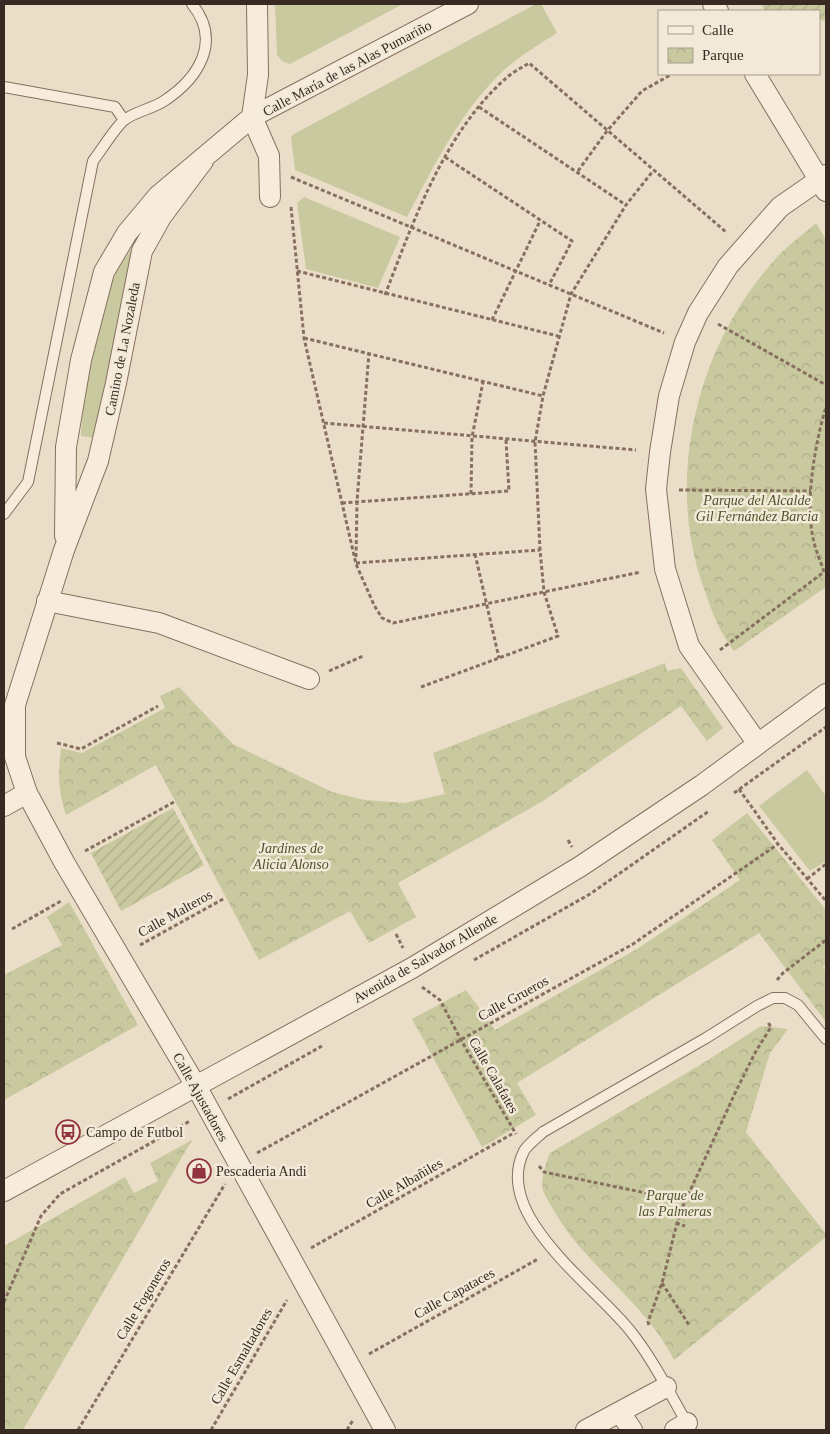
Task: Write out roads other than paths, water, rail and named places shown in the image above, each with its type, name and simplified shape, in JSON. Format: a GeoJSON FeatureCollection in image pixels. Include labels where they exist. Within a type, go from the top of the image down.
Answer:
{"type":"FeatureCollection","features":[{"type":"Feature","properties":{"kind":"street"},"geometry":{"type":"LineString","coordinates":[[256,4],[258,75],[252,118],[269,156],[270,197]]}},
{"type":"Feature","properties":{"kind":"street","name":"Calle María de las Alas Pumariño"},"geometry":{"type":"LineString","coordinates":[[252,118],[468,4]]}},
{"type":"Feature","properties":{"kind":"street"},"geometry":{"type":"LineString","coordinates":[[756,75],[824,182],[780,207],[728,266],[698,312],[685,342],[669,396],[656,489],[665,569],[689,646],[758,744]]}},
{"type":"Feature","properties":{"kind":"street","name":"Camino de La Nozaleda"},"geometry":{"type":"LineString","coordinates":[[64,550],[66,447],[81,360],[104,272],[127,233],[158,196],[203,161],[252,118]]}},
{"type":"Feature","properties":{"kind":"street","name":"Camino de La Nozaleda"},"geometry":{"type":"LineString","coordinates":[[27,793],[15,757],[15,704],[64,550],[98,461],[142,251],[161,217],[203,161]]}},
{"type":"Feature","properties":{"kind":"street"},"geometry":{"type":"LineString","coordinates":[[47,600],[159,623],[309,679]]}},
{"type":"Feature","properties":{"kind":"street","name":"Avenida de Salvador Allende"},"geometry":{"type":"LineString","coordinates":[[4,1191],[412,968],[581,866],[758,744],[826,694]]}},
{"type":"Feature","properties":{"kind":"street"},"geometry":{"type":"LineString","coordinates":[[4,806],[27,793]]}},
{"type":"Feature","properties":{"kind":"street","name":"Calle Ajustadores"},"geometry":{"type":"LineString","coordinates":[[27,793],[64,862],[196,1086],[385,1430]]}},
{"type":"Feature","properties":{"kind":"street"},"geometry":{"type":"LineString","coordinates":[[586,1430],[666,1387]]}},
{"type":"Feature","properties":{"kind":"street"},"geometry":{"type":"LineString","coordinates":[[620,1412],[632,1430]]}},
{"type":"Feature","properties":{"kind":"lane"},"geometry":{"type":"LineString","coordinates":[[4,514],[28,482],[93,161],[124,120],[163,102],[190,82],[206,51],[204,18],[192,4]]}},
{"type":"Feature","properties":{"kind":"lane"},"geometry":{"type":"LineString","coordinates":[[4,87],[115,107],[124,120]]}},
{"type":"Feature","properties":{"kind":"lane"},"geometry":{"type":"LineString","coordinates":[[684,1428],[666,1387],[633,1333],[554,1250],[526,1209],[518,1186],[517,1171],[525,1149],[544,1132],[773,998],[785,998],[798,1006],[826,1039]]}},
{"type":"Feature","properties":{"kind":"place","name":"Campo de Futbol"},"geometry":{"type":"Point","coordinates":[68,1132]}},
{"type":"Feature","properties":{"kind":"place","name":"Pescaderia Andi"},"geometry":{"type":"Point","coordinates":[199,1171]}},
{"type":"Feature","properties":{"kind":"park label","name":"Parque del Alcalde Gil Fernández Barcia"},"geometry":{"type":"Point","coordinates":[757,508]}},
{"type":"Feature","properties":{"kind":"park label","name":"Jardines de Alicia Alonso"},"geometry":{"type":"Point","coordinates":[291,856]}},
{"type":"Feature","properties":{"kind":"park label","name":"Parque de las Palmeras"},"geometry":{"type":"Point","coordinates":[675,1204]}}]}
